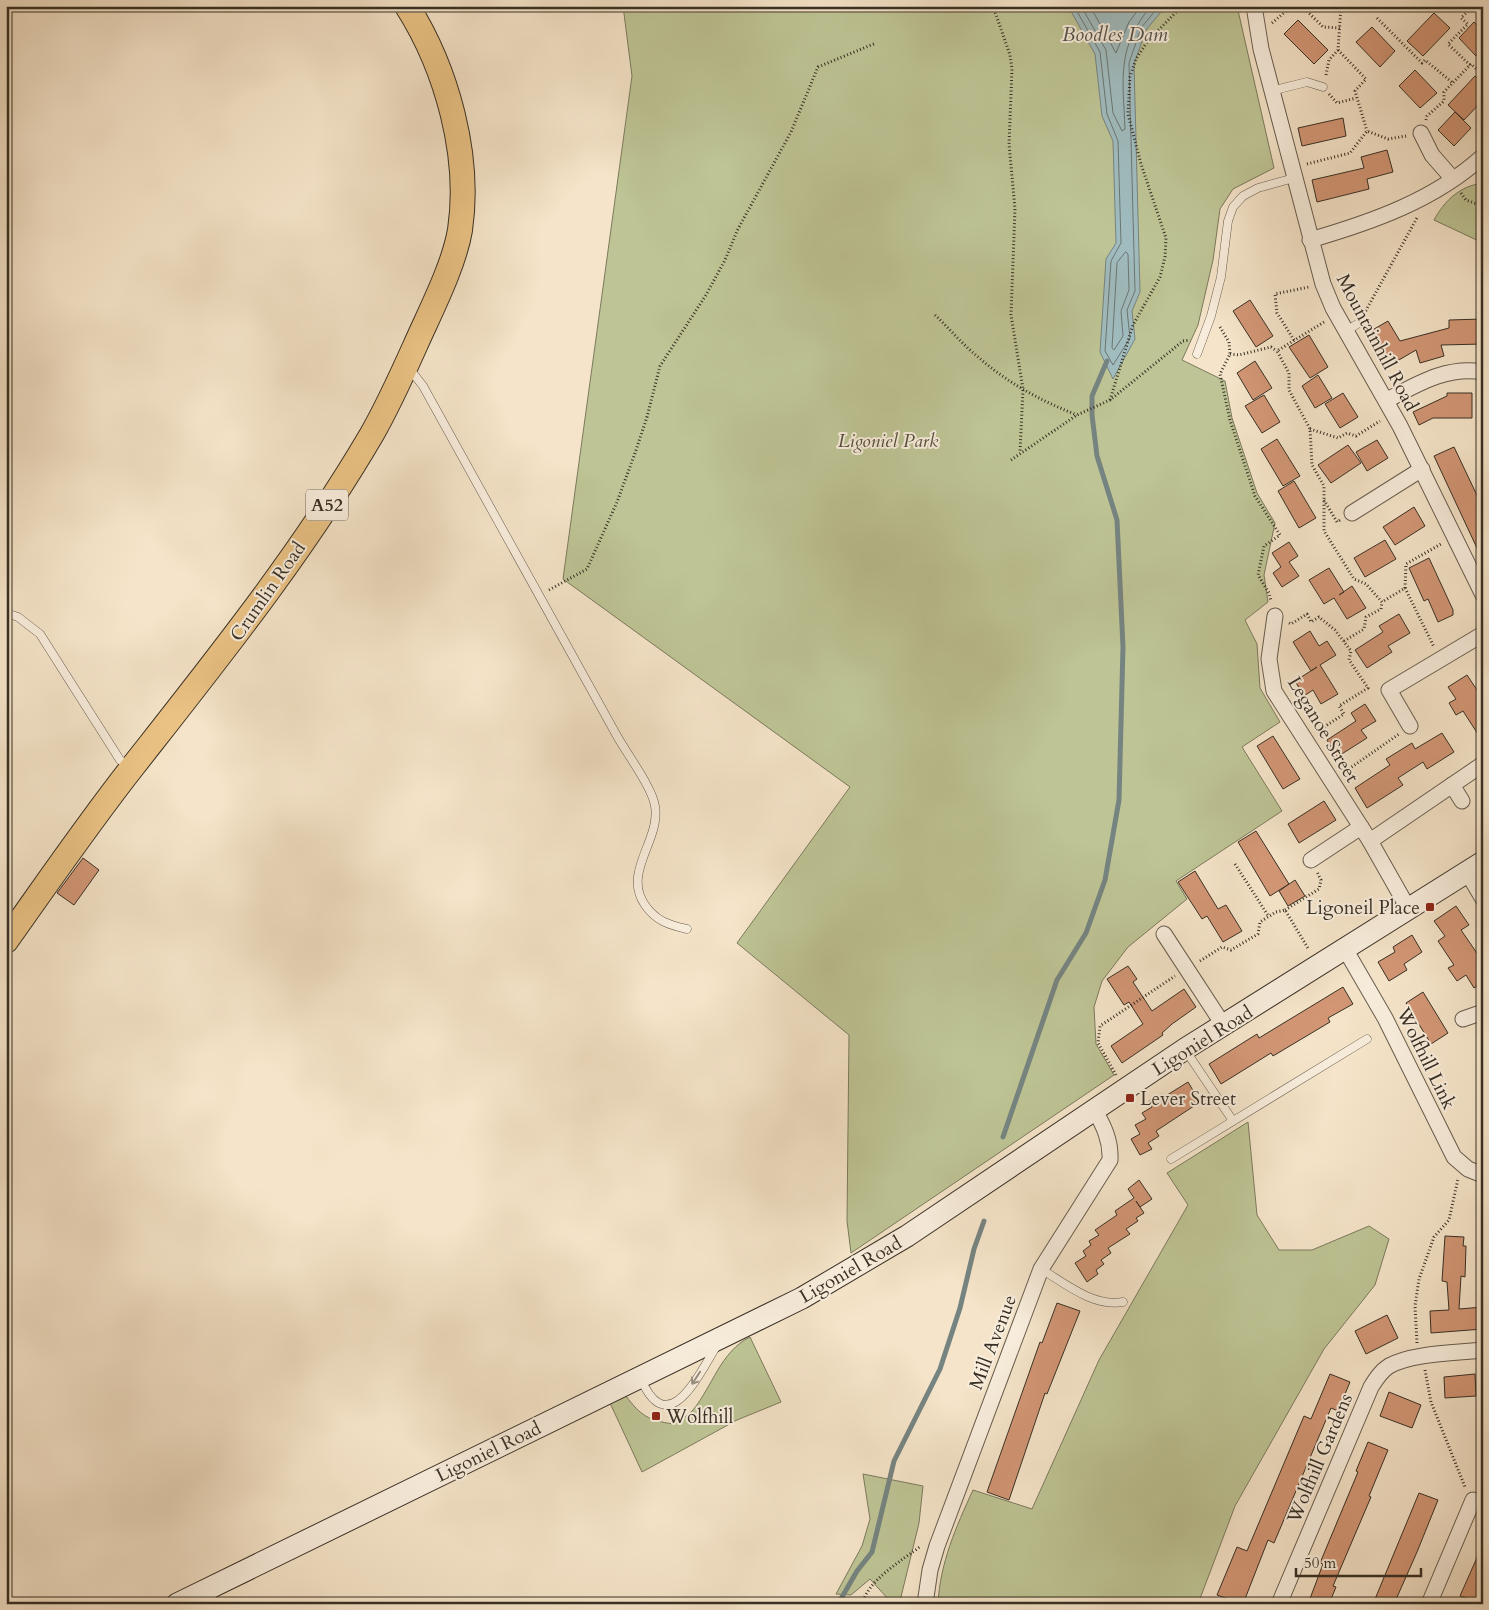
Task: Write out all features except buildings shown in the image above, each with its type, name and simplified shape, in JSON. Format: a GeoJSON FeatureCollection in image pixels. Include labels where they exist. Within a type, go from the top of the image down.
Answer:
{"type":"FeatureCollection","features":[{"type":"Feature","properties":{"kind":"main road","name":"Crumlin Road"},"geometry":{"type":"LineString","coordinates":[[6,941],[132,767],[217,661],[338,490],[373,432],[407,364],[438,295],[460,232],[464,185],[461,149],[450,106],[433,57],[407,6]]}},
{"type":"Feature","properties":{"kind":"street","name":"Mountainhill Road"},"geometry":{"type":"LineString","coordinates":[[1254,6],[1257,28],[1272,91],[1323,284],[1346,332],[1390,406],[1483,595]]}},
{"type":"Feature","properties":{"kind":"street"},"geometry":{"type":"LineString","coordinates":[[1421,133],[1432,156],[1449,182]]}},
{"type":"Feature","properties":{"kind":"street"},"geometry":{"type":"LineString","coordinates":[[1310,240],[1372,220],[1426,196],[1449,182],[1483,156]]}},
{"type":"Feature","properties":{"kind":"street"},"geometry":{"type":"LineString","coordinates":[[1390,406],[1437,375],[1459,371],[1483,372]]}},
{"type":"Feature","properties":{"kind":"street"},"geometry":{"type":"LineString","coordinates":[[1352,513],[1422,469]]}},
{"type":"Feature","properties":{"kind":"street","name":"Leganoe Street"},"geometry":{"type":"LineString","coordinates":[[1275,616],[1269,659],[1274,691],[1370,841],[1408,908]]}},
{"type":"Feature","properties":{"kind":"street"},"geometry":{"type":"LineString","coordinates":[[1410,726],[1389,690],[1483,634]]}},
{"type":"Feature","properties":{"kind":"street"},"geometry":{"type":"LineString","coordinates":[[1370,841],[1483,764]]}},
{"type":"Feature","properties":{"kind":"street"},"geometry":{"type":"LineString","coordinates":[[1452,785],[1462,801]]}},
{"type":"Feature","properties":{"kind":"street"},"geometry":{"type":"LineString","coordinates":[[1311,860],[1361,828]]}},
{"type":"Feature","properties":{"kind":"street"},"geometry":{"type":"LineString","coordinates":[[1475,867],[1483,899]]}},
{"type":"Feature","properties":{"kind":"street","name":"Ligoniel Road"},"geometry":{"type":"LineString","coordinates":[[177,1604],[211,1596],[640,1377],[802,1298],[907,1236],[1185,1049],[1475,867]]}},
{"type":"Feature","properties":{"kind":"street"},"geometry":{"type":"LineString","coordinates":[[1164,934],[1224,1026]]}},
{"type":"Feature","properties":{"kind":"street","name":"Wolfhill Link"},"geometry":{"type":"LineString","coordinates":[[1345,949],[1386,1018],[1448,1147],[1462,1165],[1483,1175]]}},
{"type":"Feature","properties":{"kind":"street"},"geometry":{"type":"LineString","coordinates":[[1463,1019],[1483,1012]]}},
{"type":"Feature","properties":{"kind":"street","name":"Mill Avenue"},"geometry":{"type":"LineString","coordinates":[[925,1604],[930,1570],[941,1536],[1042,1269],[1110,1160],[1111,1148],[1107,1135],[1094,1110]]}},
{"type":"Feature","properties":{"kind":"street","name":"Wolfhill Gardens"},"geometry":{"type":"LineString","coordinates":[[1279,1604],[1371,1387],[1379,1375],[1389,1366],[1423,1357],[1483,1350]]}},
{"type":"Feature","properties":{"kind":"street"},"geometry":{"type":"LineString","coordinates":[[1429,1604],[1473,1500]]}},
{"type":"Feature","properties":{"kind":"lane"},"geometry":{"type":"LineString","coordinates":[[1272,91],[1307,82],[1323,87]]}},
{"type":"Feature","properties":{"kind":"lane"},"geometry":{"type":"LineString","coordinates":[[1197,354],[1212,316],[1221,277],[1228,221],[1233,207],[1243,196],[1293,173]]}},
{"type":"Feature","properties":{"kind":"lane"},"geometry":{"type":"LineString","coordinates":[[1346,332],[1359,323]]}},
{"type":"Feature","properties":{"kind":"lane"},"geometry":{"type":"LineString","coordinates":[[407,364],[423,386],[626,752],[649,789],[655,805],[656,820],[639,868],[637,881],[641,900],[650,913],[664,923],[687,929]]}},
{"type":"Feature","properties":{"kind":"lane"},"geometry":{"type":"LineString","coordinates":[[6,613],[18,617],[40,634],[120,760],[132,767]]}},
{"type":"Feature","properties":{"kind":"lane"},"geometry":{"type":"LineString","coordinates":[[1171,1159],[1367,1039]]}},
{"type":"Feature","properties":{"kind":"lane"},"geometry":{"type":"LineString","coordinates":[[1185,1049],[1233,1121]]}},
{"type":"Feature","properties":{"kind":"lane"},"geometry":{"type":"LineString","coordinates":[[1042,1269],[1095,1301],[1112,1304],[1123,1302]]}},
{"type":"Feature","properties":{"kind":"lane"},"geometry":{"type":"LineString","coordinates":[[640,1377],[653,1401],[660,1405],[669,1406],[676,1403],[690,1388],[722,1337]]}},
{"type":"Feature","properties":{"kind":"path"},"geometry":{"type":"LineString","coordinates":[[993,6],[1010,55],[1012,69],[1008,144],[1015,208],[1011,315],[1023,389],[1020,452]]}},
{"type":"Feature","properties":{"kind":"path"},"geometry":{"type":"LineString","coordinates":[[1110,400],[1134,325],[1160,277],[1165,257],[1166,238],[1128,114],[1130,77],[1136,59],[1147,42],[1182,6]]}},
{"type":"Feature","properties":{"kind":"path"},"geometry":{"type":"LineString","coordinates":[[1257,28],[1276,22],[1292,6]]}},
{"type":"Feature","properties":{"kind":"path"},"geometry":{"type":"LineString","coordinates":[[1342,6],[1338,50],[1329,60],[1323,87],[1337,103],[1356,98]]}},
{"type":"Feature","properties":{"kind":"path"},"geometry":{"type":"LineString","coordinates":[[1474,6],[1462,18],[1468,24],[1448,44],[1483,75]]}},
{"type":"Feature","properties":{"kind":"path"},"geometry":{"type":"LineString","coordinates":[[1304,7],[1323,27],[1341,28]]}},
{"type":"Feature","properties":{"kind":"path"},"geometry":{"type":"LineString","coordinates":[[1377,18],[1422,63],[1425,60],[1453,83]]}},
{"type":"Feature","properties":{"kind":"path"},"geometry":{"type":"LineString","coordinates":[[539,596],[588,569],[617,502],[648,417],[660,366],[691,320],[720,269],[738,229],[790,132],[818,67],[876,43]]}},
{"type":"Feature","properties":{"kind":"path"},"geometry":{"type":"LineString","coordinates":[[1338,50],[1366,79],[1355,91],[1367,131]]}},
{"type":"Feature","properties":{"kind":"path"},"geometry":{"type":"LineString","coordinates":[[1367,131],[1388,139],[1421,133],[1427,116],[1444,101],[1444,92],[1470,65]]}},
{"type":"Feature","properties":{"kind":"path"},"geometry":{"type":"LineString","coordinates":[[1293,173],[1350,154],[1367,131]]}},
{"type":"Feature","properties":{"kind":"path"},"geometry":{"type":"LineString","coordinates":[[1449,182],[1455,184],[1466,200],[1483,206]]}},
{"type":"Feature","properties":{"kind":"path"},"geometry":{"type":"LineString","coordinates":[[1359,323],[1417,218],[1426,196]]}},
{"type":"Feature","properties":{"kind":"path"},"geometry":{"type":"LineString","coordinates":[[1294,340],[1277,313],[1274,294],[1323,284]]}},
{"type":"Feature","properties":{"kind":"path"},"geometry":{"type":"LineString","coordinates":[[935,314],[977,356],[1047,404],[1077,416]]}},
{"type":"Feature","properties":{"kind":"path"},"geometry":{"type":"LineString","coordinates":[[1277,351],[1337,314]]}},
{"type":"Feature","properties":{"kind":"path"},"geometry":{"type":"LineString","coordinates":[[1221,330],[1229,342],[1230,354],[1220,374],[1230,420],[1255,496],[1280,535],[1264,546],[1258,575],[1269,593],[1275,616]]}},
{"type":"Feature","properties":{"kind":"path"},"geometry":{"type":"LineString","coordinates":[[1011,460],[1020,452],[1077,416],[1110,400],[1184,341],[1202,338]]}},
{"type":"Feature","properties":{"kind":"path"},"geometry":{"type":"LineString","coordinates":[[1230,354],[1239,355],[1271,346],[1277,351],[1289,373],[1288,390],[1310,429],[1312,465],[1324,486],[1324,531],[1354,579],[1366,584],[1382,602],[1381,609],[1366,617],[1364,629],[1344,641]]}},
{"type":"Feature","properties":{"kind":"path"},"geometry":{"type":"LineString","coordinates":[[1310,429],[1338,438],[1347,432],[1356,436],[1390,406]]}},
{"type":"Feature","properties":{"kind":"path"},"geometry":{"type":"LineString","coordinates":[[1324,500],[1337,522]]}},
{"type":"Feature","properties":{"kind":"path"},"geometry":{"type":"LineString","coordinates":[[1440,659],[1405,588],[1406,564],[1455,536]]}},
{"type":"Feature","properties":{"kind":"path"},"geometry":{"type":"LineString","coordinates":[[1382,602],[1405,588]]}},
{"type":"Feature","properties":{"kind":"path"},"geometry":{"type":"LineString","coordinates":[[1304,739],[1344,714],[1339,706],[1368,688],[1349,660],[1351,651],[1336,630],[1319,618],[1312,622],[1307,614]]}},
{"type":"Feature","properties":{"kind":"path"},"geometry":{"type":"LineString","coordinates":[[1331,781],[1410,726]]}},
{"type":"Feature","properties":{"kind":"path"},"geometry":{"type":"LineString","coordinates":[[1208,956],[1222,948],[1232,950],[1258,934],[1260,922],[1285,910],[1318,889],[1321,880],[1311,860]]}},
{"type":"Feature","properties":{"kind":"path"},"geometry":{"type":"LineString","coordinates":[[1235,864],[1269,917]]}},
{"type":"Feature","properties":{"kind":"path"},"geometry":{"type":"LineString","coordinates":[[1285,910],[1309,951]]}},
{"type":"Feature","properties":{"kind":"path"},"geometry":{"type":"LineString","coordinates":[[1116,1075],[1098,1043],[1100,1026],[1154,991]]}},
{"type":"Feature","properties":{"kind":"path"},"geometry":{"type":"LineString","coordinates":[[1462,1165],[1449,1220],[1434,1237],[1419,1279],[1415,1306],[1415,1326],[1431,1402],[1454,1455],[1462,1481],[1473,1500]]}},
{"type":"Feature","properties":{"kind":"path"},"geometry":{"type":"LineString","coordinates":[[863,1604],[864,1596],[883,1575],[924,1543],[941,1536]]}},
{"type":"Feature","properties":{"kind":"green space","name":"Ligoniel Park"},"geometry":{"type":"Polygon","coordinates":[[[623,6],[1237,6],[1274,168],[1233,189],[1220,209],[1213,260],[1198,325],[1182,360],[1225,381],[1232,418],[1257,493],[1275,523],[1264,575],[1268,602],[1245,620],[1257,644],[1260,688],[1280,722],[1242,747],[1282,811],[1176,881],[1187,899],[1128,947],[1102,981],[1094,1007],[1096,1044],[1114,1075],[851,1253],[847,1221],[849,1035],[737,943],[850,787],[563,579],[632,76],[623,6]]]}},
{"type":"Feature","properties":{"kind":"green space"},"geometry":{"type":"Polygon","coordinates":[[[1483,183],[1483,243],[1434,220],[1443,206],[1454,195],[1467,187],[1483,183]]]}},
{"type":"Feature","properties":{"kind":"green space"},"geometry":{"type":"Polygon","coordinates":[[[1248,1122],[1257,1215],[1279,1250],[1312,1250],[1369,1226],[1389,1239],[1375,1285],[1324,1349],[1235,1506],[1198,1604],[938,1604],[945,1560],[973,1490],[1032,1509],[1099,1360],[1188,1205],[1167,1173],[1248,1122]]]}},
{"type":"Feature","properties":{"kind":"green space"},"geometry":{"type":"Polygon","coordinates":[[[750,1337],[781,1402],[737,1420],[642,1472],[610,1403],[626,1396],[641,1413],[651,1419],[673,1424],[693,1410],[724,1360],[740,1343],[750,1337]]]}},
{"type":"Feature","properties":{"kind":"green space"},"geometry":{"type":"Polygon","coordinates":[[[863,1474],[923,1486],[919,1523],[900,1601],[889,1600],[870,1579],[851,1595],[836,1594],[862,1546],[870,1519],[863,1474]]]}},
{"type":"Feature","properties":{"kind":"water","name":"Boodles Dam"},"geometry":{"type":"Polygon","coordinates":[[[1068,6],[1166,6],[1146,30],[1134,64],[1140,292],[1132,311],[1135,339],[1113,379],[1100,352],[1106,259],[1116,243],[1113,141],[1102,116],[1095,54],[1068,6]]]}},
{"type":"Feature","properties":{"kind":"waterway"},"geometry":{"type":"LineString","coordinates":[[1003,1137],[1057,980],[1086,933],[1105,880],[1119,800],[1123,647],[1117,520],[1097,456],[1092,415],[1092,396],[1107,361]]}},
{"type":"Feature","properties":{"kind":"waterway"},"geometry":{"type":"LineString","coordinates":[[838,1604],[857,1571],[872,1552],[894,1461],[940,1369],[960,1308],[974,1249],[984,1221]]}},
{"type":"Feature","properties":{"kind":"place","name":"Ligoneil Place"},"geometry":{"type":"Point","coordinates":[1430,907]}},
{"type":"Feature","properties":{"kind":"place","name":"Lever Street"},"geometry":{"type":"Point","coordinates":[1130,1098]}},
{"type":"Feature","properties":{"kind":"place","name":"Wolfhill"},"geometry":{"type":"Point","coordinates":[656,1416]}}]}
